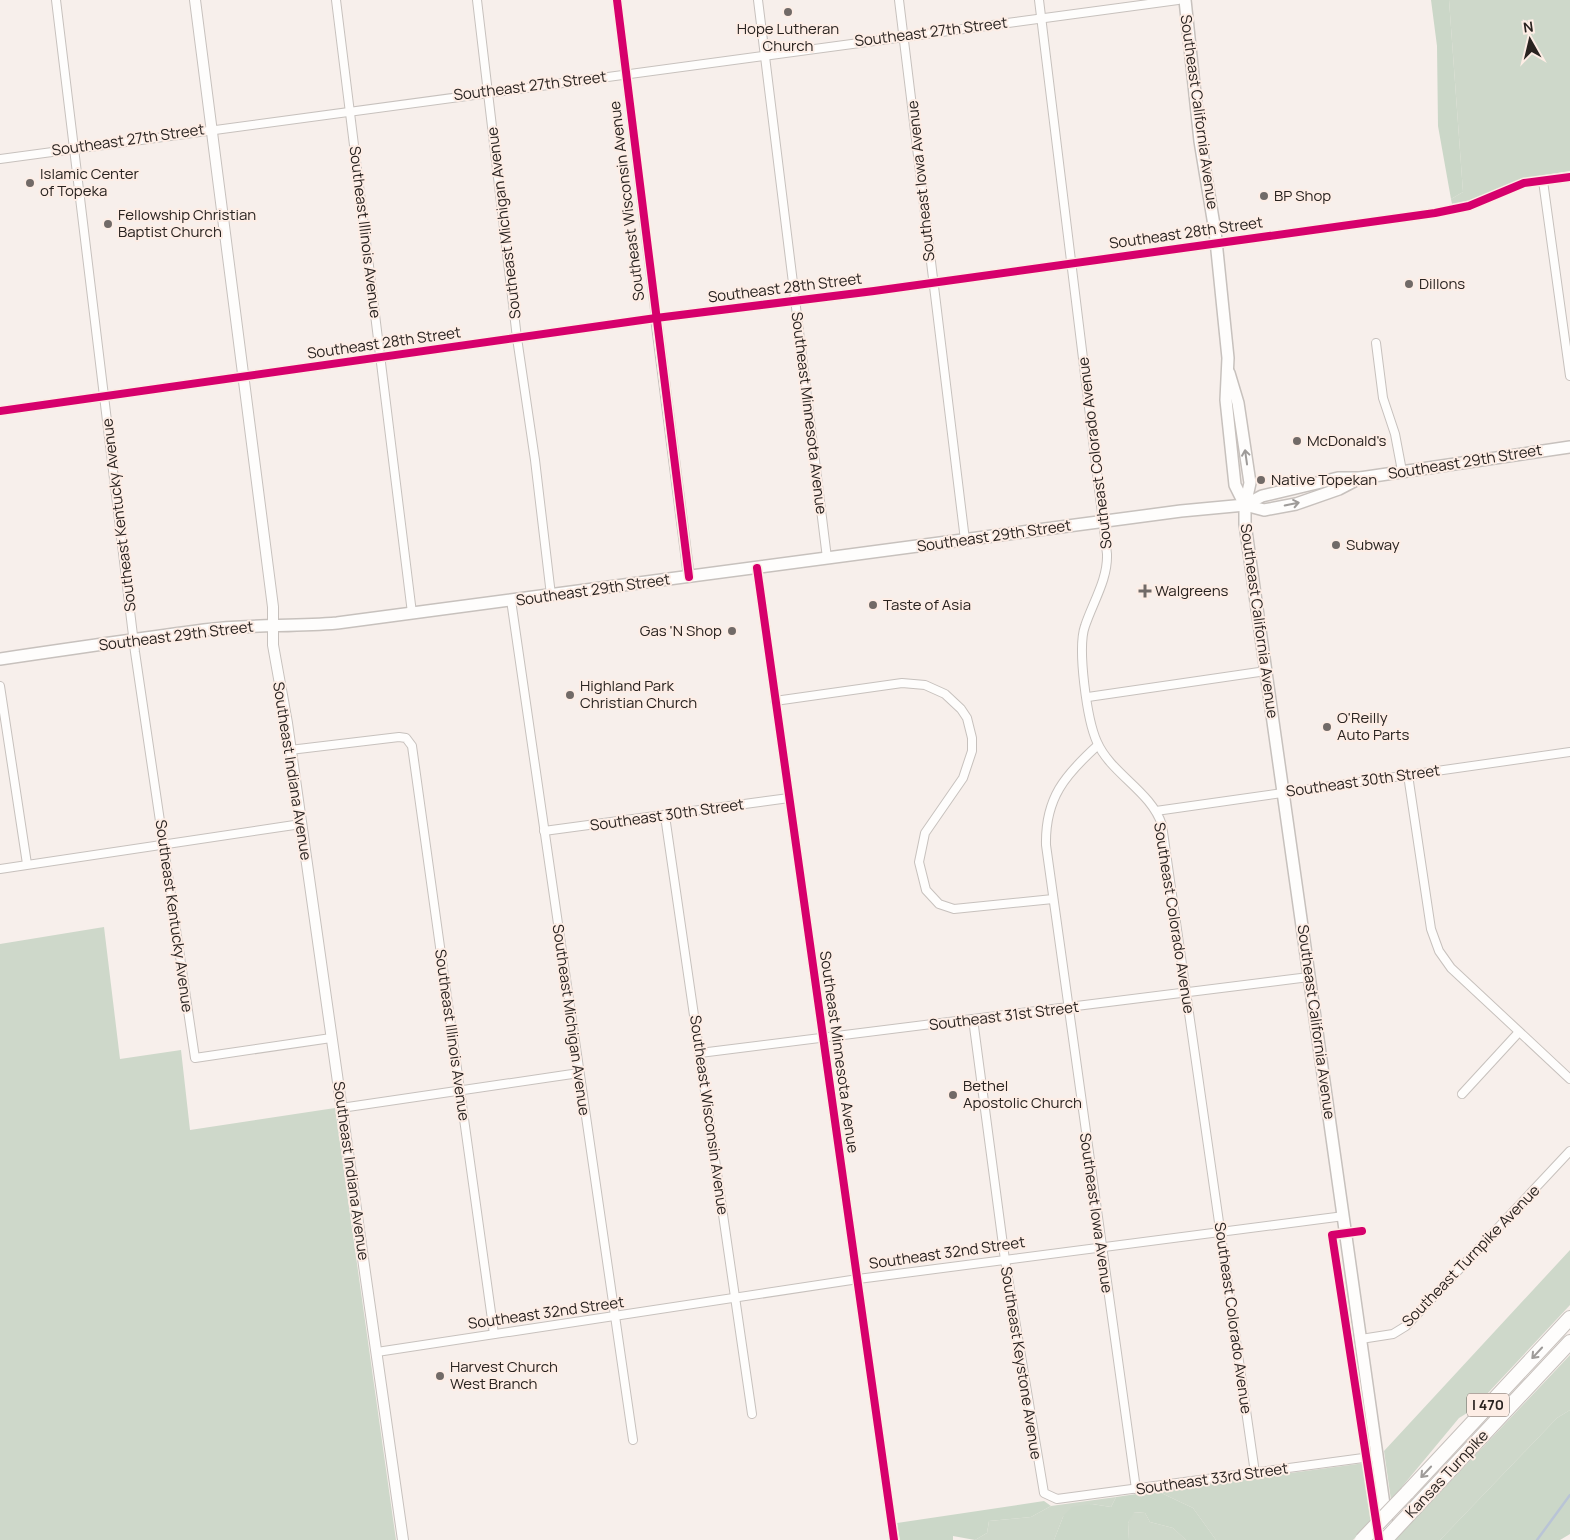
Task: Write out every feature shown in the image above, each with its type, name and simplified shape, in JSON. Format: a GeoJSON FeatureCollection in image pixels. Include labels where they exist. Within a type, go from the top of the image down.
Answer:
{"type":"FeatureCollection","features":[{"type":"Feature","properties":{"kind":"highway","name":"Kansas Turnpike"},"geometry":{"type":"LineString","coordinates":[[1362,1540],[1570,1318]]}},
{"type":"Feature","properties":{"kind":"highway","name":"Kansas Turnpike"},"geometry":{"type":"LineString","coordinates":[[1385,1540],[1570,1342]]}},
{"type":"Feature","properties":{"kind":"main road","name":"Southeast California Avenue"},"geometry":{"type":"LineString","coordinates":[[1184,0],[1215,242],[1228,373],[1238,403],[1250,483],[1244,505],[1245,524],[1389,1540]]}},
{"type":"Feature","properties":{"kind":"main road","name":"Southeast 29th Street"},"geometry":{"type":"LineString","coordinates":[[0,659],[203,630],[308,626],[412,614],[1103,521],[1244,505],[1264,510],[1296,504],[1339,489],[1360,478],[1570,447]]}},
{"type":"Feature","properties":{"kind":"street","name":"Southeast Kentucky Avenue"},"geometry":{"type":"LineString","coordinates":[[56,0],[135,640],[195,1058],[331,1038]]}},
{"type":"Feature","properties":{"kind":"street","name":"Southeast Indiana Avenue"},"geometry":{"type":"LineString","coordinates":[[195,0],[210,129],[273,607],[273,645],[301,824],[403,1540]]}},
{"type":"Feature","properties":{"kind":"street","name":"Southeast Illinois Avenue"},"geometry":{"type":"LineString","coordinates":[[336,0],[412,614]]}},
{"type":"Feature","properties":{"kind":"street","name":"Southeast Michigan Avenue"},"geometry":{"type":"LineString","coordinates":[[477,0],[517,338],[535,460],[551,595]]}},
{"type":"Feature","properties":{"kind":"street","name":"Southeast Wisconsin Avenue"},"geometry":{"type":"LineString","coordinates":[[617,0],[688,577]]}},
{"type":"Feature","properties":{"kind":"street","name":"Southeast Minnesota Avenue"},"geometry":{"type":"LineString","coordinates":[[758,0],[827,558]]}},
{"type":"Feature","properties":{"kind":"street","name":"Southeast Iowa Avenue"},"geometry":{"type":"LineString","coordinates":[[899,0],[932,283],[965,540]]}},
{"type":"Feature","properties":{"kind":"street","name":"Southeast Colorado Avenue"},"geometry":{"type":"LineString","coordinates":[[1039,0],[1107,554],[1105,573],[1085,626],[1081,647],[1088,697],[1093,730],[1098,745],[1156,811],[1162,824],[1255,1473]]}},
{"type":"Feature","properties":{"kind":"street","name":"Southeast 27th Street"},"geometry":{"type":"LineString","coordinates":[[0,159],[488,91],[1178,0]]}},
{"type":"Feature","properties":{"kind":"street","name":"Southeast 28th Street"},"geometry":{"type":"LineString","coordinates":[[0,411],[656,318],[932,283],[1460,208],[1524,183],[1570,177]]}},
{"type":"Feature","properties":{"kind":"street"},"geometry":{"type":"LineString","coordinates":[[1543,181],[1570,376]]}},
{"type":"Feature","properties":{"kind":"street"},"geometry":{"type":"LineString","coordinates":[[1376,343],[1383,398],[1395,434],[1402,471]]}},
{"type":"Feature","properties":{"kind":"street","name":"Southeast Minnesota Avenue"},"geometry":{"type":"LineString","coordinates":[[757,568],[894,1540]]}},
{"type":"Feature","properties":{"kind":"street","name":"Southeast Michigan Avenue"},"geometry":{"type":"LineString","coordinates":[[511,600],[633,1440]]}},
{"type":"Feature","properties":{"kind":"street"},"geometry":{"type":"LineString","coordinates":[[1088,697],[1266,671]]}},
{"type":"Feature","properties":{"kind":"street"},"geometry":{"type":"LineString","coordinates":[[775,701],[908,683],[924,685],[945,694],[962,709],[967,718],[972,738],[972,751],[963,778],[925,833],[919,862],[926,890],[939,904],[954,909],[1053,899]]}},
{"type":"Feature","properties":{"kind":"street"},"geometry":{"type":"LineString","coordinates":[[0,686],[27,864]]}},
{"type":"Feature","properties":{"kind":"street","name":"Southeast Illinois Avenue"},"geometry":{"type":"LineString","coordinates":[[290,750],[390,737],[406,738],[412,746],[494,1334]]}},
{"type":"Feature","properties":{"kind":"street","name":"Southeast Iowa Avenue"},"geometry":{"type":"LineString","coordinates":[[1098,745],[1065,778],[1051,804],[1047,821],[1046,845],[1136,1489]]}},
{"type":"Feature","properties":{"kind":"street","name":"Southeast 30th Street"},"geometry":{"type":"LineString","coordinates":[[1156,811],[1570,752]]}},
{"type":"Feature","properties":{"kind":"street"},"geometry":{"type":"LineString","coordinates":[[1408,775],[1434,941],[1451,968],[1570,1079]]}},
{"type":"Feature","properties":{"kind":"street","name":"Southeast 30th Street"},"geometry":{"type":"LineString","coordinates":[[544,831],[789,798]]}},
{"type":"Feature","properties":{"kind":"street","name":"Southeast Wisconsin Avenue"},"geometry":{"type":"LineString","coordinates":[[666,816],[752,1414]]}},
{"type":"Feature","properties":{"kind":"street"},"geometry":{"type":"LineString","coordinates":[[0,869],[301,824]]}},
{"type":"Feature","properties":{"kind":"street","name":"Southeast 31st Street"},"geometry":{"type":"LineString","coordinates":[[700,1053],[823,1036],[844,1037],[973,1019],[1309,978]]}},
{"type":"Feature","properties":{"kind":"street","name":"Southeast Keystone Avenue"},"geometry":{"type":"LineString","coordinates":[[973,1019],[1005,1260],[1041,1487],[1047,1496]]}},
{"type":"Feature","properties":{"kind":"street"},"geometry":{"type":"LineString","coordinates":[[1462,1094],[1519,1032]]}},
{"type":"Feature","properties":{"kind":"street"},"geometry":{"type":"LineString","coordinates":[[341,1108],[579,1073]]}},
{"type":"Feature","properties":{"kind":"street","name":"Southeast Turnpike Avenue"},"geometry":{"type":"LineString","coordinates":[[1361,1339],[1393,1334],[1406,1326],[1570,1151]]}},
{"type":"Feature","properties":{"kind":"street","name":"Southeast 32nd Street"},"geometry":{"type":"LineString","coordinates":[[377,1352],[858,1279],[1344,1216]]}},
{"type":"Feature","properties":{"kind":"street","name":"Southeast 33rd Street"},"geometry":{"type":"LineString","coordinates":[[1047,1496],[1057,1500],[1378,1456]]}},
{"type":"Feature","properties":{"kind":"green space"},"geometry":{"type":"Polygon","coordinates":[[[1431,0],[1449,0],[1463,192],[1451,199],[1438,126],[1437,46],[1431,0]]]}},
{"type":"Feature","properties":{"kind":"green space"},"geometry":{"type":"Polygon","coordinates":[[[1449,0],[1570,0],[1570,171],[1526,178],[1468,201],[1452,204],[1451,199],[1463,192],[1449,0]]]}},
{"type":"Feature","properties":{"kind":"green space"},"geometry":{"type":"Polygon","coordinates":[[[104,927],[120,1059],[181,1050],[190,1130],[335,1108],[396,1540],[0,1540],[0,944],[104,927]]]}},
{"type":"Feature","properties":{"kind":"green space"},"geometry":{"type":"Polygon","coordinates":[[[1570,1250],[1570,1305],[1472,1410],[1459,1418],[1391,1500],[1384,1451],[1570,1250]]]}},
{"type":"Feature","properties":{"kind":"green space"},"geometry":{"type":"Polygon","coordinates":[[[1570,1355],[1570,1410],[1557,1418],[1440,1540],[1395,1540],[1570,1355]]]}},
{"type":"Feature","properties":{"kind":"green space"},"geometry":{"type":"Polygon","coordinates":[[[1570,1410],[1570,1534],[1560,1540],[1440,1540],[1557,1418],[1570,1410]]]}},
{"type":"Feature","properties":{"kind":"green space"},"geometry":{"type":"Polygon","coordinates":[[[1365,1463],[1374,1469],[1380,1512],[1353,1540],[1216,1540],[1193,1508],[1157,1491],[1365,1463]]]}},
{"type":"Feature","properties":{"kind":"green space"},"geometry":{"type":"Polygon","coordinates":[[[1157,1491],[1193,1508],[1216,1540],[1186,1540],[1173,1528],[1150,1522],[1145,1513],[1134,1512],[1128,1523],[1129,1540],[1054,1540],[1063,1517],[1072,1507],[1092,1504],[1111,1507],[1116,1497],[1157,1491]]]}},
{"type":"Feature","properties":{"kind":"green space"},"geometry":{"type":"Polygon","coordinates":[[[1116,1497],[1111,1507],[1092,1504],[1063,1517],[1054,1540],[975,1540],[987,1533],[989,1521],[1031,1517],[1051,1506],[1116,1497]]]}},
{"type":"Feature","properties":{"kind":"green space"},"geometry":{"type":"Polygon","coordinates":[[[1044,1501],[1051,1506],[1031,1517],[989,1521],[987,1533],[975,1540],[953,1536],[953,1540],[900,1540],[897,1523],[1044,1501]]]}},
{"type":"Feature","properties":{"kind":"green space"},"geometry":{"type":"Polygon","coordinates":[[[1133,1512],[1145,1513],[1150,1522],[1173,1528],[1186,1540],[1129,1540],[1128,1523],[1133,1512]]]}},
{"type":"Feature","properties":{"kind":"waterway"},"geometry":{"type":"LineString","coordinates":[[1537,1540],[1570,1495]]}},
{"type":"Feature","properties":{"kind":"cycle path"},"geometry":{"type":"LineString","coordinates":[[617,0],[689,577]]}},
{"type":"Feature","properties":{"kind":"cycle path"},"geometry":{"type":"LineString","coordinates":[[0,411],[656,318],[874,291],[1435,213],[1469,206],[1524,183],[1570,177]]}},
{"type":"Feature","properties":{"kind":"cycle path"},"geometry":{"type":"LineString","coordinates":[[757,568],[894,1540]]}},
{"type":"Feature","properties":{"kind":"cycle path"},"geometry":{"type":"LineString","coordinates":[[1362,1231],[1332,1235],[1379,1540]]}},
{"type":"Feature","properties":{"kind":"place","name":"Hope Lutheran Church"},"geometry":{"type":"Point","coordinates":[788,12]}},
{"type":"Feature","properties":{"kind":"place","name":"Islamic Center of Topeka"},"geometry":{"type":"Point","coordinates":[30,183]}},
{"type":"Feature","properties":{"kind":"place","name":"BP Shop"},"geometry":{"type":"Point","coordinates":[1264,196]}},
{"type":"Feature","properties":{"kind":"place","name":"Fellowship Christian Baptist Church"},"geometry":{"type":"Point","coordinates":[108,224]}},
{"type":"Feature","properties":{"kind":"place","name":"Dillons"},"geometry":{"type":"Point","coordinates":[1409,284]}},
{"type":"Feature","properties":{"kind":"place","name":"McDonald's"},"geometry":{"type":"Point","coordinates":[1297,441]}},
{"type":"Feature","properties":{"kind":"place","name":"Native Topekan"},"geometry":{"type":"Point","coordinates":[1261,480]}},
{"type":"Feature","properties":{"kind":"place","name":"Subway"},"geometry":{"type":"Point","coordinates":[1336,545]}},
{"type":"Feature","properties":{"kind":"place","name":"Walgreens"},"geometry":{"type":"Point","coordinates":[1145,591]}},
{"type":"Feature","properties":{"kind":"place","name":"Taste of Asia"},"geometry":{"type":"Point","coordinates":[873,605]}},
{"type":"Feature","properties":{"kind":"place","name":"Gas 'N Shop"},"geometry":{"type":"Point","coordinates":[732,631]}},
{"type":"Feature","properties":{"kind":"place","name":"Highland Park Christian Church"},"geometry":{"type":"Point","coordinates":[570,695]}},
{"type":"Feature","properties":{"kind":"place","name":"O'Reilly Auto Parts"},"geometry":{"type":"Point","coordinates":[1327,727]}},
{"type":"Feature","properties":{"kind":"place","name":"Bethel Apostolic Church"},"geometry":{"type":"Point","coordinates":[953,1095]}},
{"type":"Feature","properties":{"kind":"place","name":"Harvest Church West Branch"},"geometry":{"type":"Point","coordinates":[440,1376]}}]}
